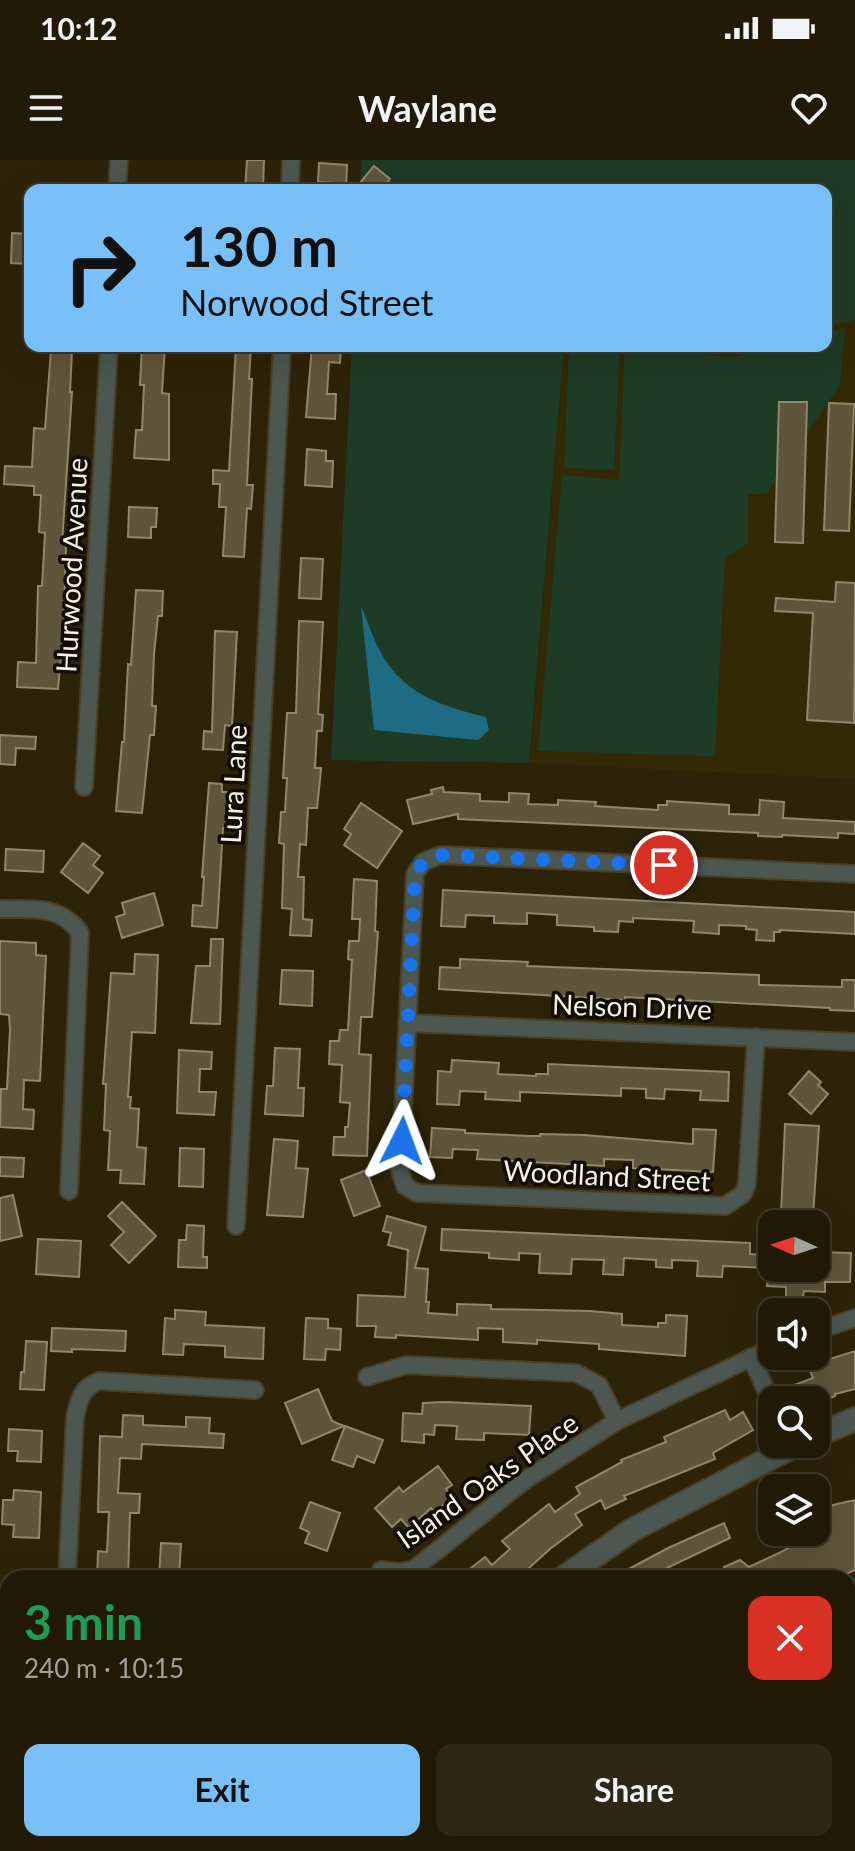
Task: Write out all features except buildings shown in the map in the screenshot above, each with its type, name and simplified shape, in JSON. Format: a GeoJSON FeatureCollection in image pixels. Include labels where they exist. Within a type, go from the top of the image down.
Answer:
{"type":"FeatureCollection","features":[{"type":"Feature","properties":{"kind":"street"},"geometry":{"type":"LineString","coordinates":[[117,184],[119,160]]}},
{"type":"Feature","properties":{"kind":"street"},"geometry":{"type":"LineString","coordinates":[[290,184],[291,160]]}},
{"type":"Feature","properties":{"kind":"street","name":"Hurwood Avenue"},"geometry":{"type":"LineString","coordinates":[[84,787],[109,352]]}},
{"type":"Feature","properties":{"kind":"street","name":"Lura Lane"},"geometry":{"type":"LineString","coordinates":[[236,1226],[282,352]]}},
{"type":"Feature","properties":{"kind":"street"},"geometry":{"type":"LineString","coordinates":[[407,1023],[415,874],[423,862],[441,855],[855,874]]}},
{"type":"Feature","properties":{"kind":"street"},"geometry":{"type":"LineString","coordinates":[[0,909],[50,910],[70,918],[80,933],[69,1191]]}},
{"type":"Feature","properties":{"kind":"street","name":"Nelson Drive"},"geometry":{"type":"LineString","coordinates":[[407,1023],[855,1042]]}},
{"type":"Feature","properties":{"kind":"street","name":"Woodland Street"},"geometry":{"type":"LineString","coordinates":[[407,1023],[400,1171],[405,1186],[417,1193],[725,1206],[743,1194],[747,1184],[756,1037]]}},
{"type":"Feature","properties":{"kind":"street"},"geometry":{"type":"LineString","coordinates":[[830,1326],[855,1318]]}},
{"type":"Feature","properties":{"kind":"street","name":"Island Oaks Place"},"geometry":{"type":"LineString","coordinates":[[413,1570],[525,1480],[617,1421],[758,1354]]}},
{"type":"Feature","properties":{"kind":"street"},"geometry":{"type":"LineString","coordinates":[[751,1357],[764,1386]]}},
{"type":"Feature","properties":{"kind":"street"},"geometry":{"type":"LineString","coordinates":[[367,1377],[406,1365],[576,1373],[599,1385],[617,1421]]}},
{"type":"Feature","properties":{"kind":"street"},"geometry":{"type":"LineString","coordinates":[[67,1570],[75,1417],[80,1395],[88,1385],[99,1381],[255,1390]]}},
{"type":"Feature","properties":{"kind":"street"},"geometry":{"type":"LineString","coordinates":[[830,1430],[855,1419]]}},
{"type":"Feature","properties":{"kind":"street"},"geometry":{"type":"LineString","coordinates":[[574,1570],[632,1530],[768,1458]]}},
{"type":"Feature","properties":{"kind":"shaded area"},"geometry":{"type":"Polygon","coordinates":[[[855,320],[855,779],[530,763],[564,352],[832,352],[832,326],[855,320]]]}},
{"type":"Feature","properties":{"kind":"green space"},"geometry":{"type":"Polygon","coordinates":[[[362,160],[855,160],[855,320],[832,326],[832,184],[360,184],[362,160]]]}},
{"type":"Feature","properties":{"kind":"green space"},"geometry":{"type":"Polygon","coordinates":[[[845,328],[840,385],[766,494],[748,494],[748,543],[725,558],[715,756],[538,751],[562,475],[619,480],[625,352],[694,352],[731,358],[754,352],[832,352],[832,331],[845,328]]]}},
{"type":"Feature","properties":{"kind":"green space"},"geometry":{"type":"Polygon","coordinates":[[[352,352],[563,352],[529,763],[331,760],[352,352]]]}},
{"type":"Feature","properties":{"kind":"green space"},"geometry":{"type":"Polygon","coordinates":[[[569,352],[620,352],[614,470],[564,468],[569,352]]]}},
{"type":"Feature","properties":{"kind":"water"},"geometry":{"type":"Polygon","coordinates":[[[361,606],[380,651],[397,675],[431,700],[486,717],[489,730],[478,740],[374,730],[361,606]]]}},
{"type":"Feature","properties":{"kind":"route"},"geometry":{"type":"LineString","coordinates":[[402,1141],[415,874],[423,862],[441,855],[664,865]]}}]}
